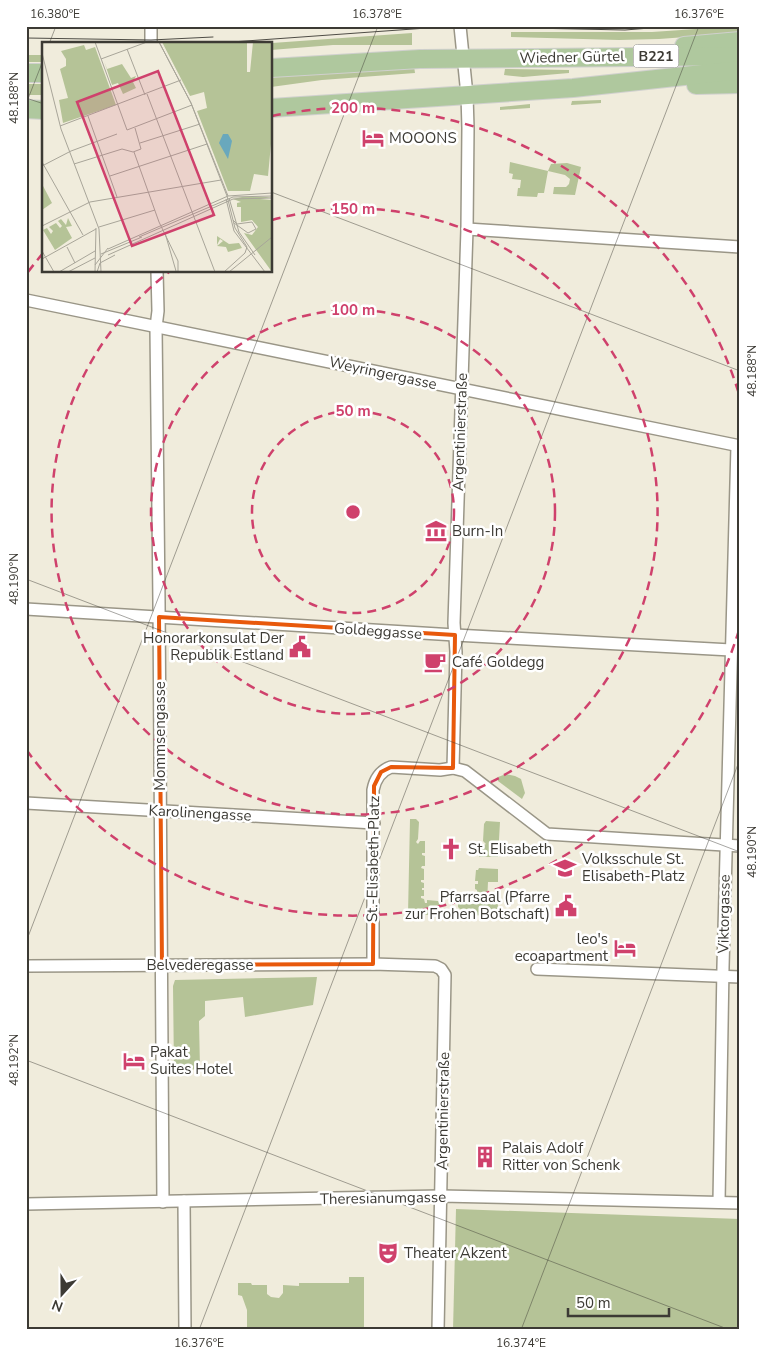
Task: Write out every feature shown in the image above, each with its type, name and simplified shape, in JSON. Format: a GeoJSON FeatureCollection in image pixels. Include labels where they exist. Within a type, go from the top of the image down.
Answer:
{"type":"FeatureCollection","features":[{"type":"Feature","properties":{"kind":"main road"},"geometry":{"type":"LineString","coordinates":[[571,56],[740,41]]}},
{"type":"Feature","properties":{"kind":"main road","name":"Wiedner Gürtel"},"geometry":{"type":"LineString","coordinates":[[272,68],[420,60],[571,56],[740,56]]}},
{"type":"Feature","properties":{"kind":"main road","name":"Wiedner Gürtel"},"geometry":{"type":"LineString","coordinates":[[272,108],[574,88],[740,70]]}},
{"type":"Feature","properties":{"kind":"main road"},"geometry":{"type":"LineString","coordinates":[[26,73],[42,73]]}},
{"type":"Feature","properties":{"kind":"main road"},"geometry":{"type":"LineString","coordinates":[[574,88],[740,84]]}},
{"type":"Feature","properties":{"kind":"main road"},"geometry":{"type":"LineString","coordinates":[[26,110],[42,110]]}},
{"type":"Feature","properties":{"kind":"street"},"geometry":{"type":"LineString","coordinates":[[151,26],[151,42]]}},
{"type":"Feature","properties":{"kind":"street"},"geometry":{"type":"LineString","coordinates":[[460,26],[467,95]]}},
{"type":"Feature","properties":{"kind":"street","name":"Argentinierstraße"},"geometry":{"type":"LineString","coordinates":[[453,768],[467,228],[467,95]]}},
{"type":"Feature","properties":{"kind":"street"},"geometry":{"type":"LineString","coordinates":[[467,228],[740,247]]}},
{"type":"Feature","properties":{"kind":"street","name":"Mommsengasse"},"geometry":{"type":"LineString","coordinates":[[157,272],[163,1202]]}},
{"type":"Feature","properties":{"kind":"street","name":"Weyringergasse"},"geometry":{"type":"LineString","coordinates":[[26,300],[738,446]]}},
{"type":"Feature","properties":{"kind":"street","name":"Viktorgasse"},"geometry":{"type":"LineString","coordinates":[[719,1202],[726,845],[738,446]]}},
{"type":"Feature","properties":{"kind":"street","name":"Goldeggasse"},"geometry":{"type":"LineString","coordinates":[[26,609],[455,636],[731,650]]}},
{"type":"Feature","properties":{"kind":"street","name":"St.-Elisabeth-Platz"},"geometry":{"type":"LineString","coordinates":[[373,964],[374,786],[378,777],[386,769],[395,766],[440,770],[453,768],[468,772],[547,834],[726,845]]}},
{"type":"Feature","properties":{"kind":"street","name":"Karolinengasse"},"geometry":{"type":"LineString","coordinates":[[26,803],[374,824]]}},
{"type":"Feature","properties":{"kind":"street"},"geometry":{"type":"LineString","coordinates":[[726,845],[740,846]]}},
{"type":"Feature","properties":{"kind":"street","name":"Argentinierstraße"},"geometry":{"type":"LineString","coordinates":[[373,964],[435,966],[445,974],[438,1330]]}},
{"type":"Feature","properties":{"kind":"street","name":"Belvederegasse"},"geometry":{"type":"LineString","coordinates":[[26,966],[373,964]]}},
{"type":"Feature","properties":{"kind":"street"},"geometry":{"type":"LineString","coordinates":[[537,969],[740,977]]}},
{"type":"Feature","properties":{"kind":"street","name":"Theresianumgasse"},"geometry":{"type":"LineString","coordinates":[[26,1204],[441,1196],[740,1203]]}},
{"type":"Feature","properties":{"kind":"street"},"geometry":{"type":"LineString","coordinates":[[184,1201],[186,1330]]}},
{"type":"Feature","properties":{"kind":"highlighted area"},"geometry":{"type":"Polygon","coordinates":[[[159,617],[455,635],[453,768],[391,767],[381,772],[374,786],[373,964],[162,965],[159,617]]]}},
{"type":"Feature","properties":{"kind":"green space"},"geometry":{"type":"Polygon","coordinates":[[[740,26],[740,33],[659,39],[619,40],[511,37],[511,32],[652,32],[740,26]]]}},
{"type":"Feature","properties":{"kind":"green space"},"geometry":{"type":"Polygon","coordinates":[[[412,33],[412,45],[333,45],[272,50],[272,43],[412,33]]]}},
{"type":"Feature","properties":{"kind":"green space"},"geometry":{"type":"Polygon","coordinates":[[[26,55],[42,55],[42,62],[26,62],[26,55]]]}},
{"type":"Feature","properties":{"kind":"green space"},"geometry":{"type":"Polygon","coordinates":[[[414,66],[415,73],[322,80],[272,87],[272,76],[414,66]]]}},
{"type":"Feature","properties":{"kind":"green space"},"geometry":{"type":"Polygon","coordinates":[[[505,69],[569,70],[569,73],[523,77],[504,75],[505,69]]]}},
{"type":"Feature","properties":{"kind":"green space"},"geometry":{"type":"Polygon","coordinates":[[[26,84],[42,84],[42,95],[26,95],[26,84]]]}},
{"type":"Feature","properties":{"kind":"green space"},"geometry":{"type":"Polygon","coordinates":[[[601,100],[601,103],[571,105],[572,101],[601,100]]]}},
{"type":"Feature","properties":{"kind":"green space"},"geometry":{"type":"Polygon","coordinates":[[[530,104],[530,108],[500,110],[500,107],[530,104]]]}},
{"type":"Feature","properties":{"kind":"green space"},"geometry":{"type":"Polygon","coordinates":[[[510,162],[548,171],[544,193],[538,193],[537,197],[517,196],[521,180],[512,179],[513,174],[509,173],[510,162]]]}},
{"type":"Feature","properties":{"kind":"green space"},"geometry":{"type":"Polygon","coordinates":[[[567,163],[581,167],[575,195],[553,194],[554,187],[566,187],[570,179],[565,175],[548,171],[551,164],[567,163]]]}},
{"type":"Feature","properties":{"kind":"green space"},"geometry":{"type":"Polygon","coordinates":[[[506,774],[521,779],[525,793],[522,799],[498,781],[498,777],[506,774]]]}},
{"type":"Feature","properties":{"kind":"green space"},"geometry":{"type":"Polygon","coordinates":[[[410,819],[416,819],[419,822],[418,839],[416,842],[418,844],[420,841],[425,841],[425,853],[422,853],[422,855],[425,856],[425,866],[421,868],[424,869],[424,880],[421,880],[421,882],[424,883],[422,890],[424,890],[424,896],[421,896],[421,898],[424,899],[425,903],[427,903],[427,900],[440,903],[440,907],[432,915],[408,914],[410,819]]]}},
{"type":"Feature","properties":{"kind":"green space"},"geometry":{"type":"Polygon","coordinates":[[[486,821],[500,822],[498,857],[479,857],[479,854],[476,854],[476,843],[486,844],[483,841],[484,824],[486,821]]]}},
{"type":"Feature","properties":{"kind":"green space"},"geometry":{"type":"Polygon","coordinates":[[[479,868],[498,869],[498,882],[488,882],[487,903],[498,904],[497,916],[466,915],[458,907],[460,901],[471,901],[471,904],[473,904],[475,900],[478,900],[475,897],[477,890],[475,889],[475,884],[478,884],[478,881],[475,881],[476,870],[479,868]]]}},
{"type":"Feature","properties":{"kind":"green space"},"geometry":{"type":"Polygon","coordinates":[[[317,977],[313,1005],[245,1017],[243,997],[205,1001],[205,1016],[199,1021],[200,1069],[174,1071],[173,986],[175,980],[317,977]]]}},
{"type":"Feature","properties":{"kind":"green space"},"geometry":{"type":"Polygon","coordinates":[[[456,1209],[740,1219],[740,1330],[453,1330],[456,1209]]]}},
{"type":"Feature","properties":{"kind":"green space"},"geometry":{"type":"Polygon","coordinates":[[[349,1277],[364,1277],[364,1330],[247,1330],[247,1310],[242,1296],[238,1295],[238,1283],[267,1285],[267,1294],[271,1297],[279,1298],[283,1293],[283,1285],[299,1286],[299,1283],[349,1283],[349,1277]]]}},
{"type":"Feature","properties":{"kind":"tram line"},"geometry":{"type":"LineString","coordinates":[[232,42],[427,28],[480,27],[625,30],[675,26]]}},
{"type":"Feature","properties":{"kind":"tram line"},"geometry":{"type":"LineString","coordinates":[[26,38],[151,40],[213,37]]}},
{"type":"Feature","properties":{"kind":"place","name":"MOOONS"},"geometry":{"type":"Point","coordinates":[373,138]}},
{"type":"Feature","properties":{"kind":"place","name":"Burn-In"},"geometry":{"type":"Point","coordinates":[436,531]}},
{"type":"Feature","properties":{"kind":"place","name":"Honorarkonsulat Der Republik Estland"},"geometry":{"type":"Point","coordinates":[300,647]}},
{"type":"Feature","properties":{"kind":"place","name":"Café Goldegg"},"geometry":{"type":"Point","coordinates":[435,662]}},
{"type":"Feature","properties":{"kind":"place","name":"St. Elisabeth"},"geometry":{"type":"Point","coordinates":[451,849]}},
{"type":"Feature","properties":{"kind":"place","name":"Volksschule St. Elisabeth-Platz"},"geometry":{"type":"Point","coordinates":[565,868]}},
{"type":"Feature","properties":{"kind":"place","name":"Pfarrsaal (Pfarre zur Frohen Botschaft)"},"geometry":{"type":"Point","coordinates":[566,906]}},
{"type":"Feature","properties":{"kind":"place","name":"leo's ecoapartment"},"geometry":{"type":"Point","coordinates":[625,948]}},
{"type":"Feature","properties":{"kind":"place","name":"Pakat Suites Hotel"},"geometry":{"type":"Point","coordinates":[134,1061]}},
{"type":"Feature","properties":{"kind":"place","name":"Palais Adolf Ritter von Schenk"},"geometry":{"type":"Point","coordinates":[485,1157]}},
{"type":"Feature","properties":{"kind":"place","name":"Theater Akzent"},"geometry":{"type":"Point","coordinates":[388,1253]}}]}
